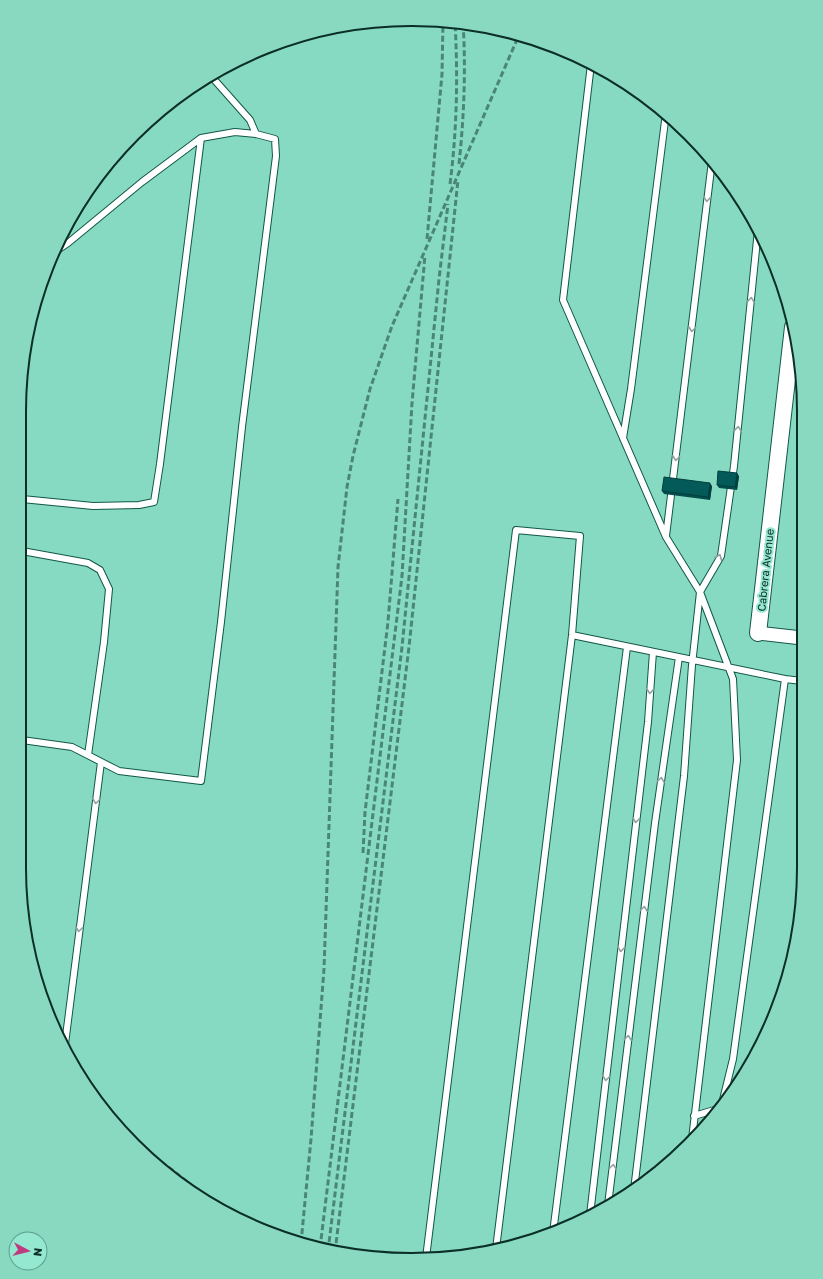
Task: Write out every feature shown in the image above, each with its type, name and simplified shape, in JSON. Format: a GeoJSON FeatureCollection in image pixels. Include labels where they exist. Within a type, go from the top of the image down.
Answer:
{"type":"FeatureCollection","features":[{"type":"Feature","properties":{"kind":"street","name":"Cabrera Avenue"},"geometry":{"type":"LineString","coordinates":[[795,372],[777,463],[758,633],[797,637]]}},
{"type":"Feature","properties":{"kind":"lane"},"geometry":{"type":"LineString","coordinates":[[590,70],[563,300],[666,537],[700,592],[733,679],[737,760],[693,1131]]}},
{"type":"Feature","properties":{"kind":"lane"},"geometry":{"type":"LineString","coordinates":[[215,80],[250,120],[256,134]]}},
{"type":"Feature","properties":{"kind":"lane"},"geometry":{"type":"LineString","coordinates":[[623,438],[631,389],[665,121]]}},
{"type":"Feature","properties":{"kind":"lane"},"geometry":{"type":"LineString","coordinates":[[26,741],[72,747],[120,771],[201,781],[222,614],[242,427],[276,156],[275,140],[256,134],[235,132],[201,138],[142,182],[64,245]]}},
{"type":"Feature","properties":{"kind":"lane"},"geometry":{"type":"LineString","coordinates":[[26,499],[93,506],[139,505],[154,502],[201,138]]}},
{"type":"Feature","properties":{"kind":"lane"},"geometry":{"type":"LineString","coordinates":[[666,537],[711,169]]}},
{"type":"Feature","properties":{"kind":"lane"},"geometry":{"type":"LineString","coordinates":[[635,1181],[684,776],[692,660],[700,592],[720,556],[734,466],[757,241]]}},
{"type":"Feature","properties":{"kind":"lane"},"geometry":{"type":"LineString","coordinates":[[427,1252],[516,530],[580,536],[572,635],[497,1244]]}},
{"type":"Feature","properties":{"kind":"lane"},"geometry":{"type":"LineString","coordinates":[[26,552],[88,563],[100,570],[109,590],[104,642],[88,755]]}},
{"type":"Feature","properties":{"kind":"lane"},"geometry":{"type":"LineString","coordinates":[[572,635],[797,680]]}},
{"type":"Feature","properties":{"kind":"lane"},"geometry":{"type":"LineString","coordinates":[[554,1226],[627,647]]}},
{"type":"Feature","properties":{"kind":"lane"},"geometry":{"type":"LineString","coordinates":[[591,1208],[648,722],[653,652]]}},
{"type":"Feature","properties":{"kind":"lane"},"geometry":{"type":"LineString","coordinates":[[609,1198],[655,822],[679,657]]}},
{"type":"Feature","properties":{"kind":"lane"},"geometry":{"type":"LineString","coordinates":[[725,1091],[733,1059],[785,679]]}},
{"type":"Feature","properties":{"kind":"lane"},"geometry":{"type":"LineString","coordinates":[[66,1038],[101,762]]}},
{"type":"Feature","properties":{"kind":"lane"},"geometry":{"type":"LineString","coordinates":[[694,1116],[709,1111]]}},
{"type":"Feature","properties":{"kind":"building"},"geometry":{"type":"Polygon","coordinates":[[[718,471],[737,473],[735,487],[717,485],[718,471]]]}},
{"type":"Feature","properties":{"kind":"building"},"geometry":{"type":"Polygon","coordinates":[[[664,477],[710,483],[708,497],[662,491],[664,477]]]}},
{"type":"Feature","properties":{"kind":"railway"},"geometry":{"type":"LineString","coordinates":[[427,239],[442,74],[443,27]]}},
{"type":"Feature","properties":{"kind":"railway"},"geometry":{"type":"LineString","coordinates":[[450,184],[456,103],[455,28]]}},
{"type":"Feature","properties":{"kind":"railway"},"geometry":{"type":"LineString","coordinates":[[459,164],[464,93],[463,29]]}},
{"type":"Feature","properties":{"kind":"railway"},"geometry":{"type":"LineString","coordinates":[[302,1237],[311,1139],[324,969],[338,567],[347,487],[353,456],[370,389],[392,326],[517,41]]}},
{"type":"Feature","properties":{"kind":"railway"},"geometry":{"type":"LineString","coordinates":[[336,1246],[409,647],[458,180]]}},
{"type":"Feature","properties":{"kind":"railway"},"geometry":{"type":"LineString","coordinates":[[329,1244],[402,647],[439,279],[448,204]]}},
{"type":"Feature","properties":{"kind":"railway"},"geometry":{"type":"LineString","coordinates":[[321,1242],[402,576],[412,403],[425,255]]}},
{"type":"Feature","properties":{"kind":"railway"},"geometry":{"type":"LineString","coordinates":[[363,853],[365,812],[388,622],[398,499]]}}]}
